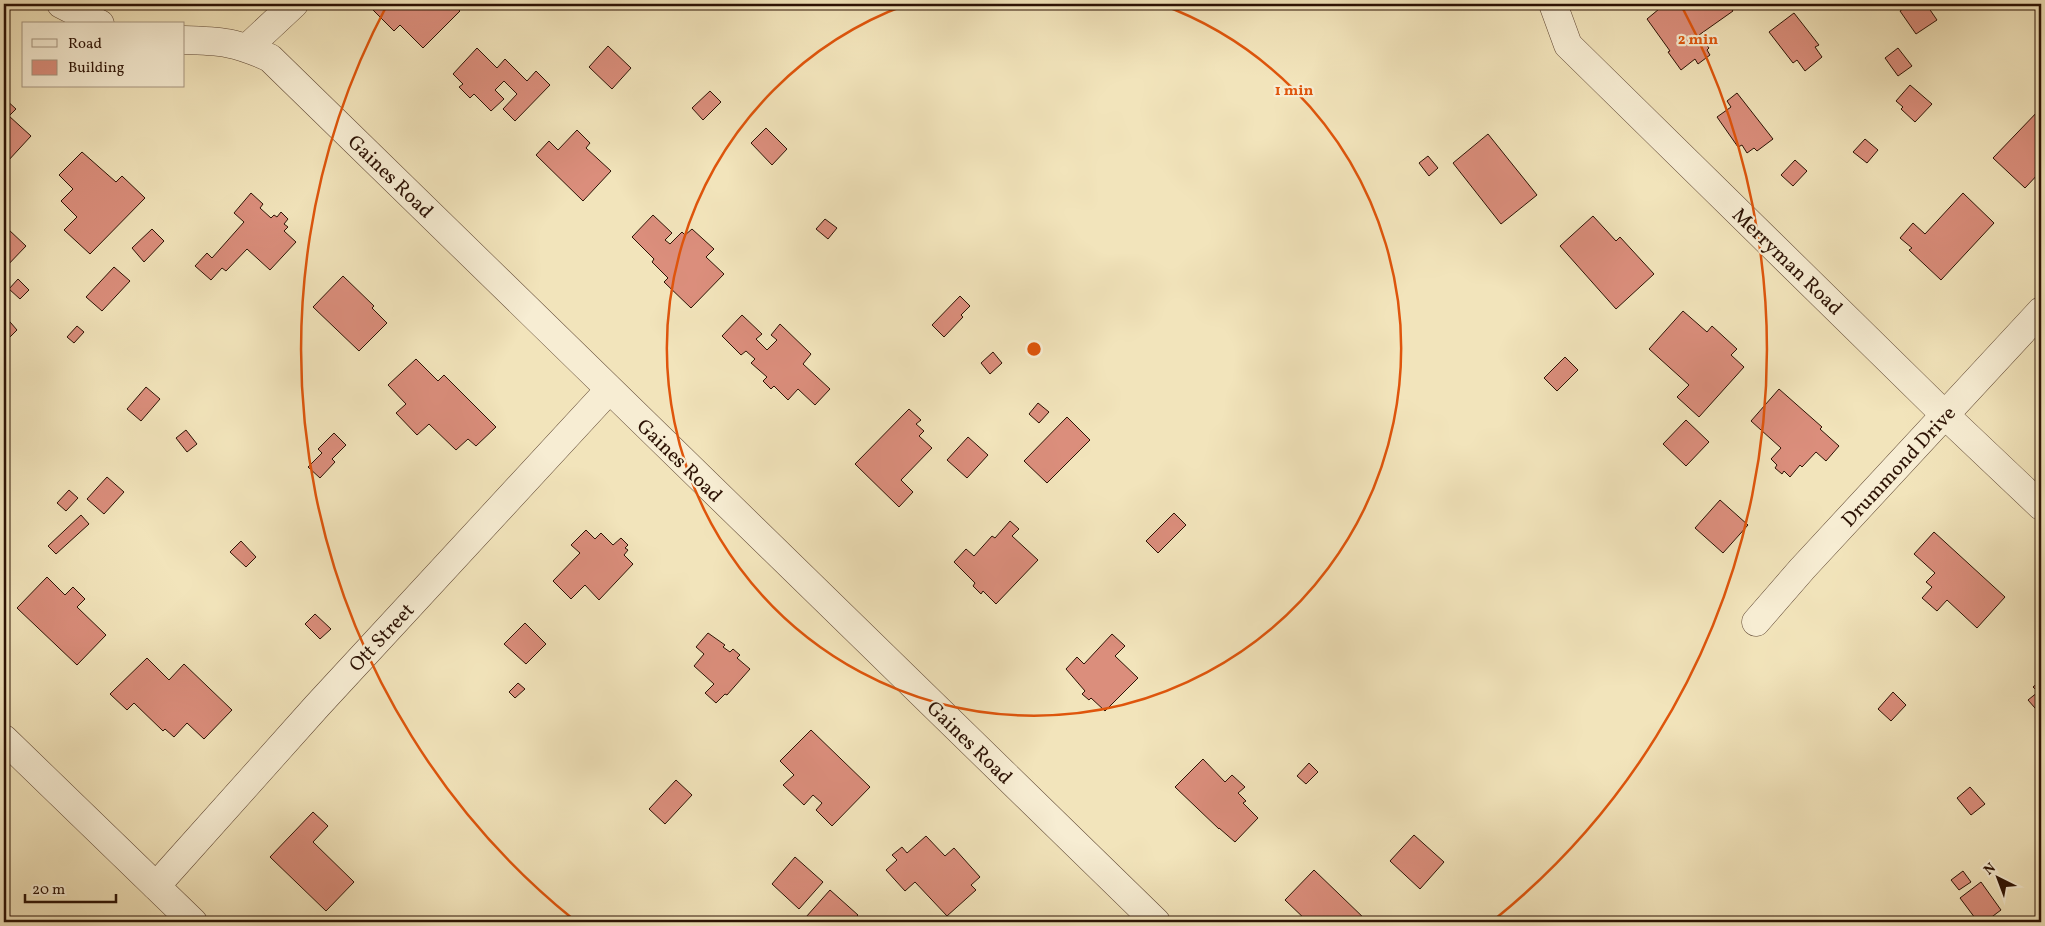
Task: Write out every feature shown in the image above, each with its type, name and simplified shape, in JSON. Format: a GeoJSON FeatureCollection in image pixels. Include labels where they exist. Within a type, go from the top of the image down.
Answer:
{"type":"FeatureCollection","features":[{"type":"Feature","properties":{"kind":"street"},"geometry":{"type":"LineString","coordinates":[[62,4],[96,22]]}},
{"type":"Feature","properties":{"kind":"street"},"geometry":{"type":"LineString","coordinates":[[248,47],[294,4]]}},
{"type":"Feature","properties":{"kind":"street","name":"Merryman Road"},"geometry":{"type":"LineString","coordinates":[[1553,4],[1568,45],[2041,506]]}},
{"type":"Feature","properties":{"kind":"street","name":"Gaines Road"},"geometry":{"type":"LineString","coordinates":[[185,40],[226,42],[248,47],[270,58],[608,390],[1156,922]]}},
{"type":"Feature","properties":{"kind":"street","name":"Drummond Drive"},"geometry":{"type":"LineString","coordinates":[[1756,622],[1802,569],[2041,311]]}},
{"type":"Feature","properties":{"kind":"street","name":"Ott Street"},"geometry":{"type":"LineString","coordinates":[[156,886],[317,706],[608,390]]}},
{"type":"Feature","properties":{"kind":"street"},"geometry":{"type":"LineString","coordinates":[[4,739],[193,922]]}},
{"type":"Feature","properties":{"kind":"building"},"geometry":{"type":"Polygon","coordinates":[[[379,4],[452,4],[460,11],[423,48],[400,25],[394,31],[373,10],[379,4]]]}},
{"type":"Feature","properties":{"kind":"building"},"geometry":{"type":"Polygon","coordinates":[[[1665,4],[1728,4],[1733,11],[1699,35],[1709,48],[1707,50],[1710,55],[1698,64],[1695,59],[1681,70],[1647,19],[1665,4]]]}},
{"type":"Feature","properties":{"kind":"building"},"geometry":{"type":"Polygon","coordinates":[[[1910,4],[1926,4],[1937,20],[1916,34],[1900,11],[1910,4]]]}},
{"type":"Feature","properties":{"kind":"building"},"geometry":{"type":"Polygon","coordinates":[[[1794,13],[1819,45],[1815,47],[1822,57],[1805,71],[1797,60],[1793,63],[1769,32],[1794,13]]]}},
{"type":"Feature","properties":{"kind":"building"},"geometry":{"type":"Polygon","coordinates":[[[608,46],[631,68],[612,89],[589,67],[608,46]]]}},
{"type":"Feature","properties":{"kind":"building"},"geometry":{"type":"Polygon","coordinates":[[[477,48],[497,68],[505,59],[527,81],[536,71],[550,85],[515,121],[503,109],[517,94],[504,81],[495,90],[504,99],[491,111],[474,94],[470,98],[459,87],[463,84],[453,74],[477,48]]]}},
{"type":"Feature","properties":{"kind":"building"},"geometry":{"type":"Polygon","coordinates":[[[1898,48],[1912,66],[1898,76],[1885,58],[1898,48]]]}},
{"type":"Feature","properties":{"kind":"building"},"geometry":{"type":"Polygon","coordinates":[[[1910,85],[1932,104],[1915,122],[1901,109],[1903,107],[1896,101],[1910,85]]]}},
{"type":"Feature","properties":{"kind":"building"},"geometry":{"type":"Polygon","coordinates":[[[710,91],[721,102],[703,120],[692,108],[710,91]]]}},
{"type":"Feature","properties":{"kind":"building"},"geometry":{"type":"Polygon","coordinates":[[[1737,93],[1773,139],[1757,151],[1754,148],[1747,153],[1742,145],[1738,147],[1717,117],[1731,107],[1727,101],[1737,93]]]}},
{"type":"Feature","properties":{"kind":"building"},"geometry":{"type":"Polygon","coordinates":[[[4,98],[16,109],[9,116],[31,136],[7,162],[4,158],[4,98]]]}},
{"type":"Feature","properties":{"kind":"building"},"geometry":{"type":"Polygon","coordinates":[[[2041,108],[2041,171],[2025,188],[1993,158],[2041,108]]]}},
{"type":"Feature","properties":{"kind":"building"},"geometry":{"type":"Polygon","coordinates":[[[766,128],[787,149],[772,165],[751,143],[766,128]]]}},
{"type":"Feature","properties":{"kind":"building"},"geometry":{"type":"Polygon","coordinates":[[[577,130],[590,143],[586,148],[611,171],[583,201],[536,155],[549,141],[558,150],[577,130]]]}},
{"type":"Feature","properties":{"kind":"building"},"geometry":{"type":"Polygon","coordinates":[[[1488,134],[1537,195],[1501,224],[1453,163],[1488,134]]]}},
{"type":"Feature","properties":{"kind":"building"},"geometry":{"type":"Polygon","coordinates":[[[1865,139],[1878,150],[1867,163],[1853,152],[1865,139]]]}},
{"type":"Feature","properties":{"kind":"building"},"geometry":{"type":"Polygon","coordinates":[[[82,152],[116,182],[122,176],[145,198],[90,254],[64,230],[77,217],[61,201],[73,189],[59,175],[82,152]]]}},
{"type":"Feature","properties":{"kind":"building"},"geometry":{"type":"Polygon","coordinates":[[[1428,156],[1438,168],[1429,176],[1419,163],[1428,156]]]}},
{"type":"Feature","properties":{"kind":"building"},"geometry":{"type":"Polygon","coordinates":[[[1795,160],[1807,171],[1793,186],[1781,175],[1795,160]]]}},
{"type":"Feature","properties":{"kind":"building"},"geometry":{"type":"Polygon","coordinates":[[[251,193],[263,204],[260,208],[271,218],[274,215],[277,217],[281,212],[288,219],[284,224],[288,227],[284,231],[296,242],[270,270],[247,249],[226,271],[222,268],[211,280],[195,266],[207,253],[212,258],[244,222],[234,213],[251,193]]]}},
{"type":"Feature","properties":{"kind":"building"},"geometry":{"type":"Polygon","coordinates":[[[1963,193],[1994,223],[1941,280],[1909,250],[1912,248],[1900,238],[1913,223],[1925,234],[1963,193]]]}},
{"type":"Feature","properties":{"kind":"building"},"geometry":{"type":"Polygon","coordinates":[[[653,215],[672,233],[665,240],[670,244],[682,232],[685,235],[692,229],[714,249],[706,257],[724,274],[691,308],[664,282],[668,278],[652,262],[654,259],[632,237],[653,215]]]}},
{"type":"Feature","properties":{"kind":"building"},"geometry":{"type":"Polygon","coordinates":[[[1593,216],[1616,241],[1620,237],[1654,274],[1616,309],[1560,246],[1593,216]]]}},
{"type":"Feature","properties":{"kind":"building"},"geometry":{"type":"Polygon","coordinates":[[[825,219],[837,228],[828,239],[816,229],[825,219]]]}},
{"type":"Feature","properties":{"kind":"building"},"geometry":{"type":"Polygon","coordinates":[[[8,229],[26,246],[4,269],[4,234],[8,229]]]}},
{"type":"Feature","properties":{"kind":"building"},"geometry":{"type":"Polygon","coordinates":[[[152,229],[164,241],[144,262],[132,248],[152,229]]]}},
{"type":"Feature","properties":{"kind":"building"},"geometry":{"type":"Polygon","coordinates":[[[114,267],[130,281],[102,311],[86,297],[114,267]]]}},
{"type":"Feature","properties":{"kind":"building"},"geometry":{"type":"Polygon","coordinates":[[[343,276],[374,306],[372,308],[387,323],[359,351],[313,307],[343,276]]]}},
{"type":"Feature","properties":{"kind":"building"},"geometry":{"type":"Polygon","coordinates":[[[18,279],[29,290],[20,299],[9,289],[18,279]]]}},
{"type":"Feature","properties":{"kind":"building"},"geometry":{"type":"Polygon","coordinates":[[[960,296],[970,306],[961,315],[963,317],[944,337],[932,325],[960,296]]]}},
{"type":"Feature","properties":{"kind":"building"},"geometry":{"type":"Polygon","coordinates":[[[1683,311],[1707,332],[1712,326],[1737,349],[1731,355],[1744,367],[1699,417],[1677,397],[1689,385],[1649,349],[1683,311]]]}},
{"type":"Feature","properties":{"kind":"building"},"geometry":{"type":"Polygon","coordinates":[[[4,315],[17,330],[5,342],[4,341],[4,315]]]}},
{"type":"Feature","properties":{"kind":"building"},"geometry":{"type":"Polygon","coordinates":[[[742,315],[762,334],[756,339],[767,350],[777,340],[771,335],[780,324],[811,354],[803,364],[830,389],[815,405],[798,389],[788,400],[774,386],[771,389],[763,381],[767,377],[751,363],[755,359],[746,351],[741,355],[722,336],[742,315]]]}},
{"type":"Feature","properties":{"kind":"building"},"geometry":{"type":"Polygon","coordinates":[[[77,326],[84,332],[74,343],[67,337],[77,326]]]}},
{"type":"Feature","properties":{"kind":"building"},"geometry":{"type":"Polygon","coordinates":[[[993,352],[1002,363],[990,374],[981,363],[993,352]]]}},
{"type":"Feature","properties":{"kind":"building"},"geometry":{"type":"Polygon","coordinates":[[[1565,357],[1578,370],[1557,391],[1544,378],[1565,357]]]}},
{"type":"Feature","properties":{"kind":"building"},"geometry":{"type":"Polygon","coordinates":[[[416,359],[438,381],[444,375],[496,427],[476,446],[468,439],[456,450],[429,424],[417,435],[396,413],[406,404],[388,385],[416,359]]]}},
{"type":"Feature","properties":{"kind":"building"},"geometry":{"type":"Polygon","coordinates":[[[146,387],[160,399],[141,421],[127,409],[146,387]]]}},
{"type":"Feature","properties":{"kind":"building"},"geometry":{"type":"Polygon","coordinates":[[[1779,389],[1822,427],[1820,429],[1839,446],[1826,461],[1816,452],[1802,467],[1800,465],[1790,477],[1784,471],[1782,474],[1775,468],[1777,465],[1771,459],[1781,448],[1751,421],[1779,389]]]}},
{"type":"Feature","properties":{"kind":"building"},"geometry":{"type":"Polygon","coordinates":[[[1038,403],[1049,412],[1039,423],[1029,414],[1038,403]]]}},
{"type":"Feature","properties":{"kind":"building"},"geometry":{"type":"Polygon","coordinates":[[[909,409],[921,420],[916,424],[924,431],[919,436],[932,448],[901,480],[913,492],[899,507],[855,464],[909,409]]]}},
{"type":"Feature","properties":{"kind":"building"},"geometry":{"type":"Polygon","coordinates":[[[1067,417],[1090,440],[1047,483],[1024,461],[1067,417]]]}},
{"type":"Feature","properties":{"kind":"building"},"geometry":{"type":"Polygon","coordinates":[[[1686,420],[1709,442],[1686,466],[1663,444],[1686,420]]]}},
{"type":"Feature","properties":{"kind":"building"},"geometry":{"type":"Polygon","coordinates":[[[186,430],[197,444],[187,452],[176,438],[186,430]]]}},
{"type":"Feature","properties":{"kind":"building"},"geometry":{"type":"Polygon","coordinates":[[[334,433],[346,445],[332,459],[335,462],[320,478],[308,467],[322,453],[318,449],[334,433]]]}},
{"type":"Feature","properties":{"kind":"building"},"geometry":{"type":"Polygon","coordinates":[[[968,437],[988,455],[967,478],[947,460],[968,437]]]}},
{"type":"Feature","properties":{"kind":"building"},"geometry":{"type":"Polygon","coordinates":[[[107,477],[124,492],[104,514],[87,499],[107,477]]]}},
{"type":"Feature","properties":{"kind":"building"},"geometry":{"type":"Polygon","coordinates":[[[69,490],[78,498],[66,511],[57,503],[69,490]]]}},
{"type":"Feature","properties":{"kind":"building"},"geometry":{"type":"Polygon","coordinates":[[[1720,500],[1748,525],[1723,553],[1695,528],[1720,500]]]}},
{"type":"Feature","properties":{"kind":"building"},"geometry":{"type":"Polygon","coordinates":[[[1174,513],[1186,525],[1158,553],[1146,541],[1174,513]]]}},
{"type":"Feature","properties":{"kind":"building"},"geometry":{"type":"Polygon","coordinates":[[[81,515],[89,524],[56,554],[48,546],[81,515]]]}},
{"type":"Feature","properties":{"kind":"building"},"geometry":{"type":"Polygon","coordinates":[[[1010,521],[1019,529],[1012,536],[1038,560],[996,604],[983,591],[981,594],[973,586],[975,583],[954,562],[966,549],[974,556],[992,536],[995,538],[1010,521]]]}},
{"type":"Feature","properties":{"kind":"building"},"geometry":{"type":"Polygon","coordinates":[[[586,530],[595,539],[601,533],[613,545],[621,538],[628,545],[625,548],[628,550],[624,555],[633,564],[599,600],[585,585],[571,599],[553,581],[580,553],[571,545],[586,530]]]}},
{"type":"Feature","properties":{"kind":"building"},"geometry":{"type":"Polygon","coordinates":[[[1934,532],[2005,597],[1977,628],[1947,600],[1937,611],[1922,598],[1932,587],[1926,582],[1935,573],[1914,554],[1934,532]]]}},
{"type":"Feature","properties":{"kind":"building"},"geometry":{"type":"Polygon","coordinates":[[[241,541],[256,557],[246,567],[230,552],[241,541]]]}},
{"type":"Feature","properties":{"kind":"building"},"geometry":{"type":"Polygon","coordinates":[[[47,577],[65,595],[73,587],[85,599],[77,607],[106,635],[77,665],[17,608],[47,577]]]}},
{"type":"Feature","properties":{"kind":"building"},"geometry":{"type":"Polygon","coordinates":[[[315,614],[331,629],[320,639],[305,624],[315,614]]]}},
{"type":"Feature","properties":{"kind":"building"},"geometry":{"type":"Polygon","coordinates":[[[525,623],[546,644],[526,664],[504,644],[525,623]]]}},
{"type":"Feature","properties":{"kind":"building"},"geometry":{"type":"Polygon","coordinates":[[[708,633],[725,645],[723,647],[730,652],[733,649],[740,655],[737,658],[750,669],[727,695],[725,694],[716,703],[705,693],[714,684],[694,666],[704,654],[696,647],[708,633]]]}},
{"type":"Feature","properties":{"kind":"building"},"geometry":{"type":"Polygon","coordinates":[[[1112,634],[1125,646],[1115,656],[1138,678],[1105,711],[1091,698],[1089,700],[1082,694],[1085,691],[1066,669],[1077,657],[1084,664],[1112,634]]]}},
{"type":"Feature","properties":{"kind":"building"},"geometry":{"type":"Polygon","coordinates":[[[147,658],[169,680],[184,664],[232,710],[204,739],[187,723],[174,737],[165,729],[163,731],[134,703],[127,710],[110,694],[147,658]]]}},
{"type":"Feature","properties":{"kind":"building"},"geometry":{"type":"Polygon","coordinates":[[[2041,680],[2041,715],[2028,700],[2038,692],[2033,687],[2041,680]]]}},
{"type":"Feature","properties":{"kind":"building"},"geometry":{"type":"Polygon","coordinates":[[[518,683],[525,689],[515,698],[509,692],[518,683]]]}},
{"type":"Feature","properties":{"kind":"building"},"geometry":{"type":"Polygon","coordinates":[[[1893,692],[1906,705],[1891,721],[1878,709],[1893,692]]]}},
{"type":"Feature","properties":{"kind":"building"},"geometry":{"type":"Polygon","coordinates":[[[811,730],[870,787],[832,826],[816,810],[822,803],[813,795],[804,805],[783,785],[794,775],[780,761],[811,730]]]}},
{"type":"Feature","properties":{"kind":"building"},"geometry":{"type":"Polygon","coordinates":[[[1203,759],[1225,782],[1232,775],[1245,787],[1238,793],[1246,801],[1243,803],[1258,818],[1235,842],[1175,787],[1203,759]]]}},
{"type":"Feature","properties":{"kind":"building"},"geometry":{"type":"Polygon","coordinates":[[[1309,763],[1318,772],[1306,784],[1297,776],[1309,763]]]}},
{"type":"Feature","properties":{"kind":"building"},"geometry":{"type":"Polygon","coordinates":[[[676,780],[692,795],[665,824],[649,809],[676,780]]]}},
{"type":"Feature","properties":{"kind":"building"},"geometry":{"type":"Polygon","coordinates":[[[1970,787],[1985,804],[1971,815],[1957,798],[1970,787]]]}},
{"type":"Feature","properties":{"kind":"building"},"geometry":{"type":"Polygon","coordinates":[[[313,812],[328,826],[313,842],[354,882],[326,911],[270,857],[313,812]]]}},
{"type":"Feature","properties":{"kind":"building"},"geometry":{"type":"Polygon","coordinates":[[[1414,835],[1444,862],[1420,889],[1390,861],[1414,835]]]}},
{"type":"Feature","properties":{"kind":"building"},"geometry":{"type":"Polygon","coordinates":[[[926,836],[945,856],[954,848],[980,877],[971,885],[976,890],[947,916],[915,882],[905,891],[886,870],[897,860],[892,855],[902,847],[907,853],[926,836]]]}},
{"type":"Feature","properties":{"kind":"building"},"geometry":{"type":"Polygon","coordinates":[[[795,857],[823,882],[799,909],[772,884],[795,857]]]}},
{"type":"Feature","properties":{"kind":"building"},"geometry":{"type":"Polygon","coordinates":[[[1314,870],[1367,921],[1308,922],[1285,900],[1314,870]]]}},
{"type":"Feature","properties":{"kind":"building"},"geometry":{"type":"Polygon","coordinates":[[[1963,871],[1971,882],[1959,890],[1951,880],[1963,871]]]}},
{"type":"Feature","properties":{"kind":"building"},"geometry":{"type":"Polygon","coordinates":[[[1981,882],[2001,910],[1985,922],[1978,922],[1960,898],[1981,882]]]}},
{"type":"Feature","properties":{"kind":"building"},"geometry":{"type":"Polygon","coordinates":[[[830,890],[858,915],[851,922],[812,922],[806,917],[830,890]]]}}]}
